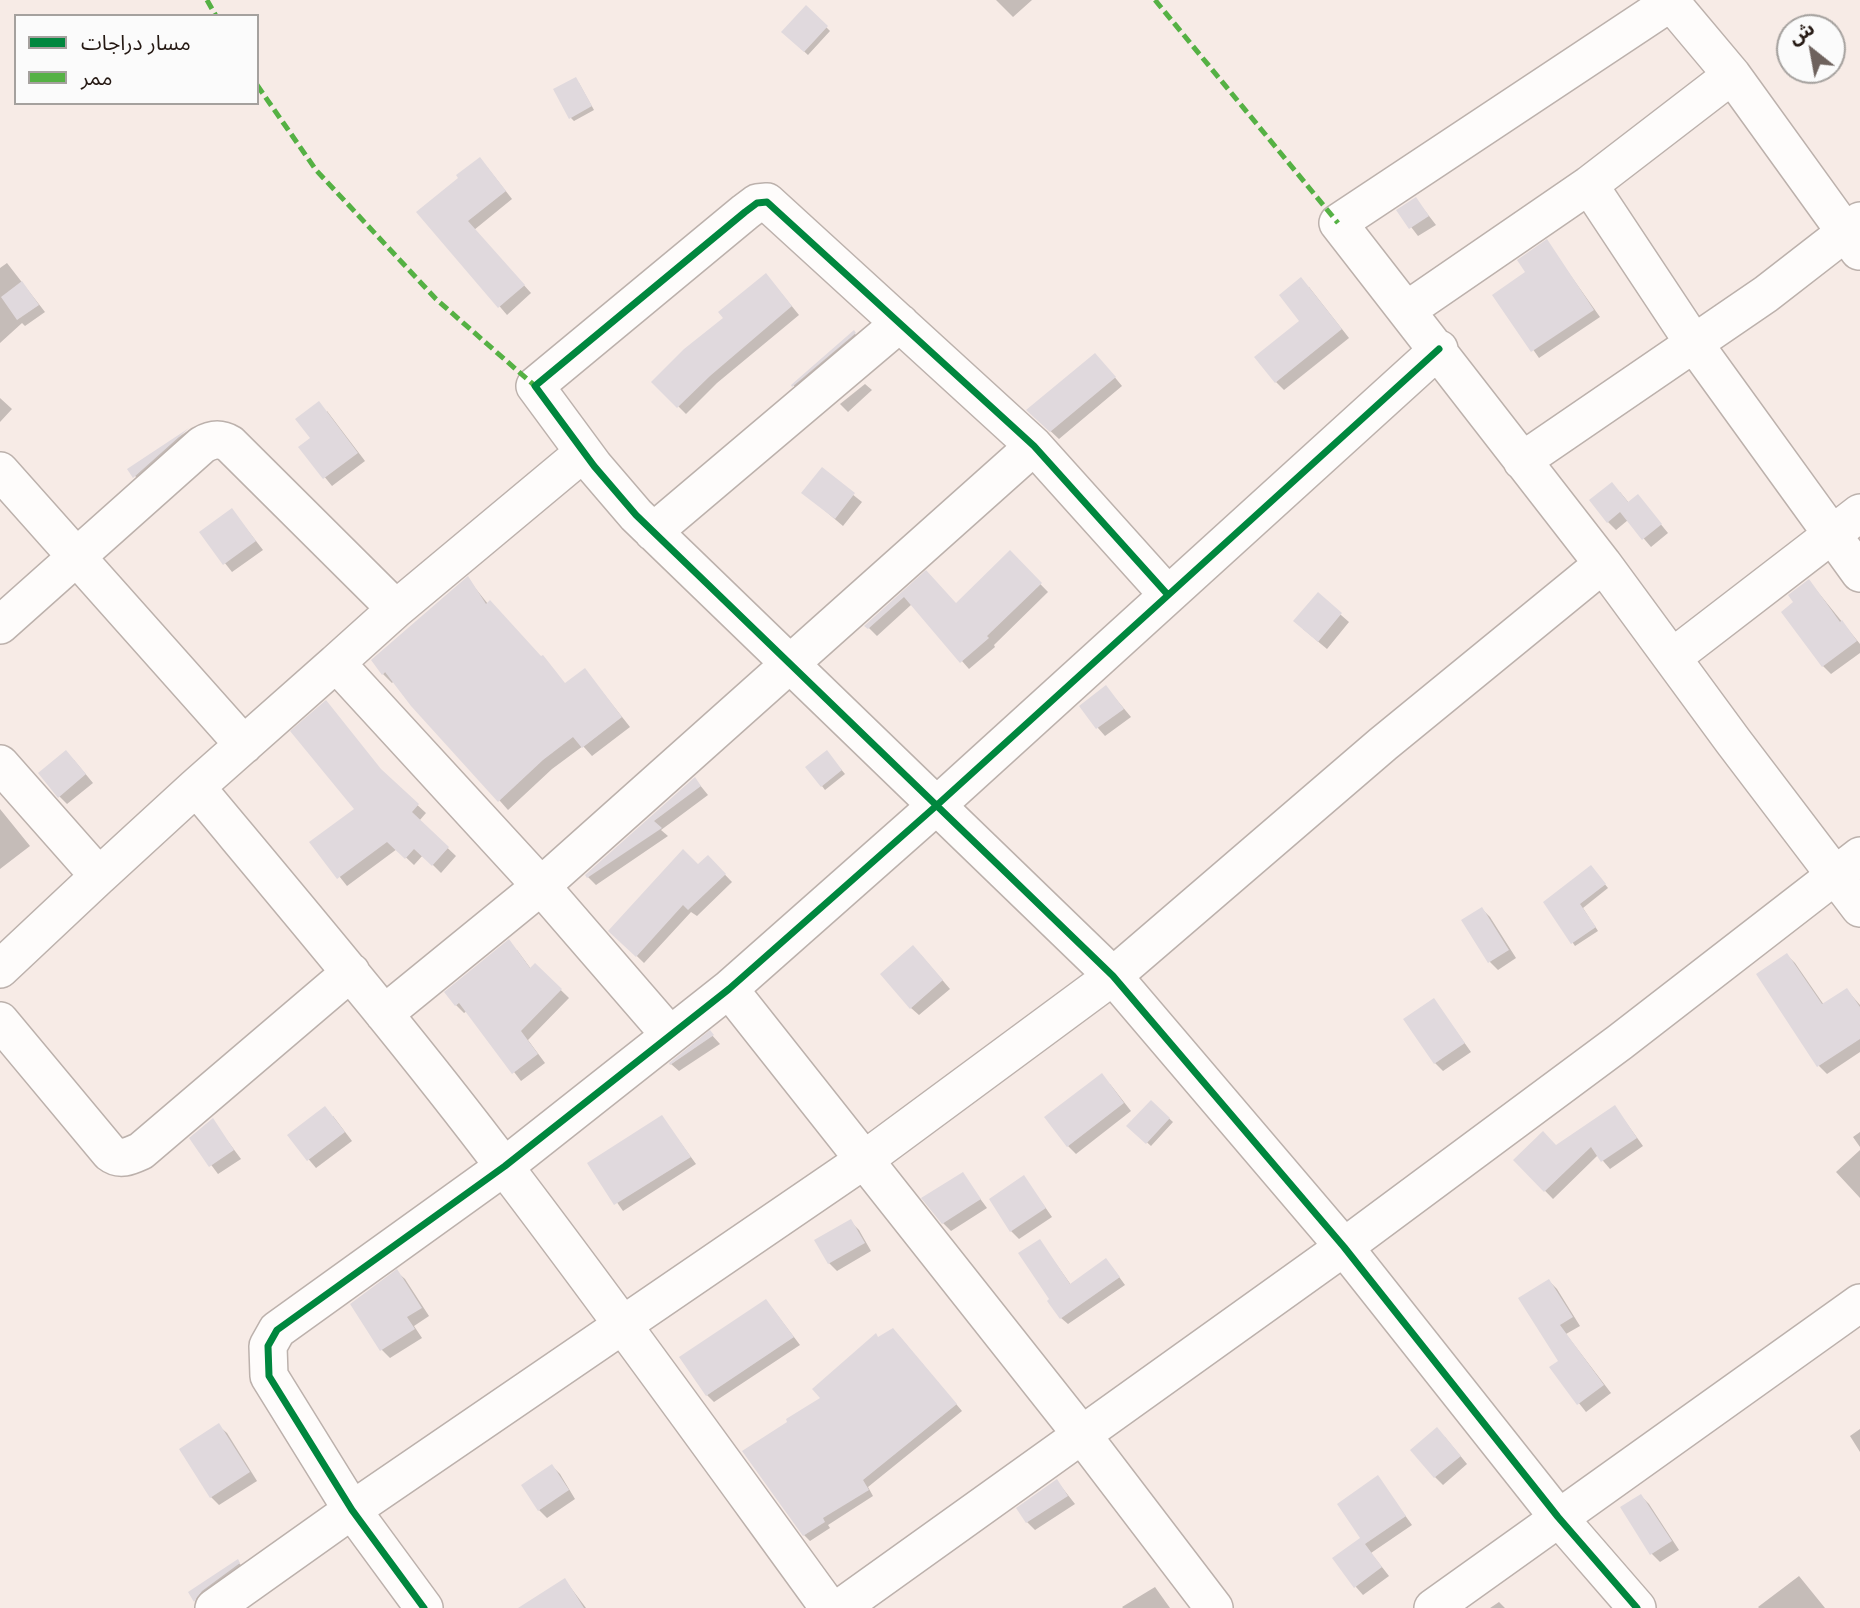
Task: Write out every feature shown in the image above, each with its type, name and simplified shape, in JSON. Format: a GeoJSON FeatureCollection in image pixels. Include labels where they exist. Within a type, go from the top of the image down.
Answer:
{"type":"FeatureCollection","features":[{"type":"Feature","properties":{"kind":"street"},"geometry":{"type":"LineString","coordinates":[[1522,461],[1855,235],[1732,75],[1670,1],[1338,223],[1439,349],[1522,461],[1603,564],[1733,741],[1848,864],[1860,908]]}},
{"type":"Feature","properties":{"kind":"street"},"geometry":{"type":"LineString","coordinates":[[1407,310],[1588,186],[1732,75]]}},
{"type":"Feature","properties":{"kind":"street"},"geometry":{"type":"LineString","coordinates":[[1588,186],[1695,345],[1860,573]]}},
{"type":"Feature","properties":{"kind":"street"},"geometry":{"type":"LineString","coordinates":[[1168,595],[1034,446],[770,204],[761,202],[745,212],[535,386],[583,453],[653,532],[1113,976],[1344,1247],[1558,1517],[1637,1608]]}},
{"type":"Feature","properties":{"kind":"street"},"geometry":{"type":"LineString","coordinates":[[653,532],[900,323]]}},
{"type":"Feature","properties":{"kind":"street"},"geometry":{"type":"LineString","coordinates":[[424,1608],[352,1510],[269,1376],[267,1353],[271,1340],[285,1323],[505,1166],[729,989],[936,806],[1439,349]]}},
{"type":"Feature","properties":{"kind":"street"},"geometry":{"type":"LineString","coordinates":[[0,625],[202,445],[217,440],[230,444],[396,609]]}},
{"type":"Feature","properties":{"kind":"street"},"geometry":{"type":"LineString","coordinates":[[384,1014],[541,886],[717,732],[1034,446]]}},
{"type":"Feature","properties":{"kind":"street"},"geometry":{"type":"LineString","coordinates":[[0,969],[196,787],[396,609],[583,453]]}},
{"type":"Feature","properties":{"kind":"street"},"geometry":{"type":"LineString","coordinates":[[0,471],[244,745]]}},
{"type":"Feature","properties":{"kind":"street"},"geometry":{"type":"LineString","coordinates":[[1673,657],[1860,513]]}},
{"type":"Feature","properties":{"kind":"street"},"geometry":{"type":"LineString","coordinates":[[214,1608],[352,1510],[864,1160],[1113,976],[1383,744],[1603,564]]}},
{"type":"Feature","properties":{"kind":"street"},"geometry":{"type":"LineString","coordinates":[[336,663],[541,886],[670,1035]]}},
{"type":"Feature","properties":{"kind":"street"},"geometry":{"type":"LineString","coordinates":[[0,764],[99,876]]}},
{"type":"Feature","properties":{"kind":"street"},"geometry":{"type":"LineString","coordinates":[[196,787],[351,972],[505,1166],[829,1608]]}},
{"type":"Feature","properties":{"kind":"street"},"geometry":{"type":"LineString","coordinates":[[840,1608],[1344,1247],[1620,1042],[1848,864]]}},
{"type":"Feature","properties":{"kind":"street"},"geometry":{"type":"LineString","coordinates":[[0,1021],[110,1153],[123,1158],[141,1152],[351,972]]}},
{"type":"Feature","properties":{"kind":"street"},"geometry":{"type":"LineString","coordinates":[[729,989],[1082,1435],[1214,1608]]}},
{"type":"Feature","properties":{"kind":"street"},"geometry":{"type":"LineString","coordinates":[[1433,1608],[1860,1303]]}},
{"type":"Feature","properties":{"kind":"building"},"geometry":{"type":"Polygon","coordinates":[[[806,5],[828,26],[804,52],[781,32],[806,5]]]}},
{"type":"Feature","properties":{"kind":"building"},"geometry":{"type":"Polygon","coordinates":[[[576,77],[592,106],[569,119],[553,89],[576,77]]]}},
{"type":"Feature","properties":{"kind":"building"},"geometry":{"type":"Polygon","coordinates":[[[480,157],[506,191],[468,221],[525,285],[498,308],[416,212],[480,157]]]}},
{"type":"Feature","properties":{"kind":"building"},"geometry":{"type":"Polygon","coordinates":[[[1416,197],[1429,216],[1409,229],[1396,210],[1416,197]]]}},
{"type":"Feature","properties":{"kind":"building"},"geometry":{"type":"Polygon","coordinates":[[[1547,239],[1594,310],[1531,352],[1492,295],[1525,272],[1517,260],[1547,239]]]}},
{"type":"Feature","properties":{"kind":"building"},"geometry":{"type":"Polygon","coordinates":[[[766,273],[792,306],[677,408],[651,382],[684,349],[723,318],[718,312],[766,273]]]}},
{"type":"Feature","properties":{"kind":"building"},"geometry":{"type":"Polygon","coordinates":[[[1301,277],[1342,329],[1275,383],[1254,357],[1299,321],[1279,295],[1301,277]]]}},
{"type":"Feature","properties":{"kind":"building"},"geometry":{"type":"Polygon","coordinates":[[[22,281],[39,305],[17,320],[1,297],[22,281]]]}},
{"type":"Feature","properties":{"kind":"building"},"geometry":{"type":"Polygon","coordinates":[[[854,330],[856,333],[792,387],[791,385],[854,330]]]}},
{"type":"Feature","properties":{"kind":"building"},"geometry":{"type":"Polygon","coordinates":[[[1095,353],[1116,377],[1050,432],[1026,410],[1095,353]]]}},
{"type":"Feature","properties":{"kind":"building"},"geometry":{"type":"Polygon","coordinates":[[[319,401],[358,453],[323,479],[298,447],[310,438],[295,419],[319,401]]]}},
{"type":"Feature","properties":{"kind":"building"},"geometry":{"type":"Polygon","coordinates":[[[189,428],[133,478],[127,469],[189,428]]]}},
{"type":"Feature","properties":{"kind":"building"},"geometry":{"type":"Polygon","coordinates":[[[822,467],[855,493],[835,519],[801,493],[822,467]]]}},
{"type":"Feature","properties":{"kind":"building"},"geometry":{"type":"Polygon","coordinates":[[[1612,482],[1628,502],[1638,494],[1662,524],[1642,540],[1620,512],[1607,523],[1589,500],[1612,482]]]}},
{"type":"Feature","properties":{"kind":"building"},"geometry":{"type":"Polygon","coordinates":[[[232,508],[256,541],[223,565],[199,532],[232,508]]]}},
{"type":"Feature","properties":{"kind":"building"},"geometry":{"type":"Polygon","coordinates":[[[1010,550],[1042,583],[987,636],[989,638],[960,663],[904,597],[868,629],[864,626],[926,570],[956,603],[1010,550]]]}},
{"type":"Feature","properties":{"kind":"building"},"geometry":{"type":"Polygon","coordinates":[[[468,576],[486,604],[490,600],[541,656],[543,655],[565,683],[585,668],[622,717],[582,748],[573,737],[543,760],[498,802],[411,706],[385,672],[382,675],[371,660],[468,576]]]}},
{"type":"Feature","properties":{"kind":"building"},"geometry":{"type":"Polygon","coordinates":[[[1809,579],[1857,641],[1822,667],[1781,612],[1793,602],[1788,595],[1809,579]]]}},
{"type":"Feature","properties":{"kind":"building"},"geometry":{"type":"Polygon","coordinates":[[[1318,592],[1342,613],[1318,642],[1293,621],[1318,592]]]}},
{"type":"Feature","properties":{"kind":"building"},"geometry":{"type":"Polygon","coordinates":[[[1106,685],[1124,709],[1096,729],[1079,706],[1106,685]]]}},
{"type":"Feature","properties":{"kind":"building"},"geometry":{"type":"Polygon","coordinates":[[[326,700],[381,769],[419,804],[412,812],[449,847],[432,866],[414,849],[405,859],[387,842],[337,879],[309,842],[354,809],[290,731],[326,700]]]}},
{"type":"Feature","properties":{"kind":"building"},"geometry":{"type":"Polygon","coordinates":[[[66,750],[86,774],[58,798],[38,773],[66,750]]]}},
{"type":"Feature","properties":{"kind":"building"},"geometry":{"type":"Polygon","coordinates":[[[827,750],[842,770],[821,787],[805,767],[827,750]]]}},
{"type":"Feature","properties":{"kind":"building"},"geometry":{"type":"Polygon","coordinates":[[[695,777],[701,786],[654,821],[662,828],[587,878],[585,875],[695,777]]]}},
{"type":"Feature","properties":{"kind":"building"},"geometry":{"type":"Polygon","coordinates":[[[683,849],[698,864],[708,855],[726,874],[688,910],[683,905],[636,957],[608,931],[683,849]]]}},
{"type":"Feature","properties":{"kind":"building"},"geometry":{"type":"Polygon","coordinates":[[[1591,865],[1606,884],[1580,904],[1596,927],[1571,944],[1543,902],[1591,865]]]}},
{"type":"Feature","properties":{"kind":"building"},"geometry":{"type":"Polygon","coordinates":[[[1482,907],[1509,950],[1488,963],[1461,920],[1482,907]]]}},
{"type":"Feature","properties":{"kind":"building"},"geometry":{"type":"Polygon","coordinates":[[[509,939],[530,968],[535,963],[562,989],[521,1031],[538,1054],[512,1074],[459,1003],[455,1006],[444,992],[509,939]]]}},
{"type":"Feature","properties":{"kind":"building"},"geometry":{"type":"Polygon","coordinates":[[[913,945],[943,980],[910,1009],[880,974],[913,945]]]}},
{"type":"Feature","properties":{"kind":"building"},"geometry":{"type":"Polygon","coordinates":[[[1787,953],[1822,1004],[1847,988],[1860,1007],[1860,1039],[1817,1067],[1756,974],[1787,953]]]}},
{"type":"Feature","properties":{"kind":"building"},"geometry":{"type":"Polygon","coordinates":[[[1434,998],[1465,1043],[1434,1064],[1403,1019],[1434,998]]]}},
{"type":"Feature","properties":{"kind":"building"},"geometry":{"type":"Polygon","coordinates":[[[710,1030],[714,1035],[670,1065],[669,1063],[710,1030]]]}},
{"type":"Feature","properties":{"kind":"building"},"geometry":{"type":"Polygon","coordinates":[[[1102,1073],[1124,1103],[1067,1147],[1044,1117],[1102,1073]]]}},
{"type":"Feature","properties":{"kind":"building"},"geometry":{"type":"Polygon","coordinates":[[[1151,1100],[1170,1118],[1146,1144],[1126,1126],[1151,1100]]]}},
{"type":"Feature","properties":{"kind":"building"},"geometry":{"type":"Polygon","coordinates":[[[1615,1105],[1637,1138],[1601,1162],[1591,1147],[1544,1192],[1513,1160],[1543,1131],[1556,1145],[1615,1105]]]}},
{"type":"Feature","properties":{"kind":"building"},"geometry":{"type":"Polygon","coordinates":[[[325,1106],[345,1132],[307,1161],[287,1135],[325,1106]]]}},
{"type":"Feature","properties":{"kind":"building"},"geometry":{"type":"Polygon","coordinates":[[[662,1115],[691,1157],[614,1205],[587,1163],[662,1115]]]}},
{"type":"Feature","properties":{"kind":"building"},"geometry":{"type":"Polygon","coordinates":[[[213,1118],[234,1150],[209,1167],[189,1138],[213,1118]]]}},
{"type":"Feature","properties":{"kind":"building"},"geometry":{"type":"Polygon","coordinates":[[[963,1172],[981,1199],[942,1224],[921,1198],[963,1172]]]}},
{"type":"Feature","properties":{"kind":"building"},"geometry":{"type":"Polygon","coordinates":[[[1024,1175],[1046,1208],[1010,1232],[989,1199],[1024,1175]]]}},
{"type":"Feature","properties":{"kind":"building"},"geometry":{"type":"Polygon","coordinates":[[[851,1219],[865,1243],[828,1264],[814,1240],[851,1219]]]}},
{"type":"Feature","properties":{"kind":"building"},"geometry":{"type":"Polygon","coordinates":[[[1040,1239],[1070,1284],[1106,1258],[1120,1277],[1060,1319],[1018,1253],[1040,1239]]]}},
{"type":"Feature","properties":{"kind":"building"},"geometry":{"type":"Polygon","coordinates":[[[397,1269],[422,1308],[407,1317],[415,1329],[380,1351],[350,1304],[397,1269]]]}},
{"type":"Feature","properties":{"kind":"building"},"geometry":{"type":"Polygon","coordinates":[[[1549,1279],[1573,1317],[1560,1325],[1604,1385],[1577,1405],[1549,1367],[1558,1361],[1518,1298],[1549,1279]]]}},
{"type":"Feature","properties":{"kind":"building"},"geometry":{"type":"Polygon","coordinates":[[[766,1299],[794,1337],[706,1396],[679,1357],[766,1299]]]}},
{"type":"Feature","properties":{"kind":"building"},"geometry":{"type":"Polygon","coordinates":[[[893,1328],[957,1404],[863,1480],[869,1490],[823,1518],[825,1522],[803,1536],[742,1451],[820,1398],[812,1389],[876,1333],[878,1337],[893,1328]]]}},
{"type":"Feature","properties":{"kind":"building"},"geometry":{"type":"Polygon","coordinates":[[[219,1423],[250,1472],[210,1498],[179,1449],[219,1423]]]}},
{"type":"Feature","properties":{"kind":"building"},"geometry":{"type":"Polygon","coordinates":[[[1437,1427],[1461,1456],[1434,1478],[1410,1450],[1437,1427]]]}},
{"type":"Feature","properties":{"kind":"building"},"geometry":{"type":"Polygon","coordinates":[[[552,1464],[569,1490],[538,1511],[521,1485],[552,1464]]]}},
{"type":"Feature","properties":{"kind":"building"},"geometry":{"type":"Polygon","coordinates":[[[1378,1475],[1406,1516],[1365,1544],[1382,1567],[1354,1588],[1332,1558],[1360,1538],[1337,1504],[1378,1475]]]}},
{"type":"Feature","properties":{"kind":"building"},"geometry":{"type":"Polygon","coordinates":[[[1057,1479],[1068,1496],[1026,1523],[1016,1508],[1057,1479]]]}},
{"type":"Feature","properties":{"kind":"building"},"geometry":{"type":"Polygon","coordinates":[[[1641,1494],[1672,1541],[1650,1555],[1620,1507],[1641,1494]]]}},
{"type":"Feature","properties":{"kind":"building"},"geometry":{"type":"Polygon","coordinates":[[[238,1559],[240,1563],[202,1591],[194,1602],[188,1592],[238,1559]]]}},
{"type":"Feature","properties":{"kind":"building"},"geometry":{"type":"Polygon","coordinates":[[[565,1578],[584,1608],[518,1608],[565,1578]]]}},
{"type":"Feature","properties":{"kind":"marked path"},"geometry":{"type":"LineString","coordinates":[[207,0],[215,14]]}},
{"type":"Feature","properties":{"kind":"marked path"},"geometry":{"type":"LineString","coordinates":[[1155,0],[1338,223]]}},
{"type":"Feature","properties":{"kind":"marked path"},"geometry":{"type":"LineString","coordinates":[[259,88],[316,170],[436,299],[535,386]]}},
{"type":"Feature","properties":{"kind":"cycle path"},"geometry":{"type":"LineString","coordinates":[[1168,595],[1034,446],[767,202],[757,203],[745,212],[535,386],[594,466],[636,515],[1113,976],[1344,1247],[1558,1517],[1637,1608]]}},
{"type":"Feature","properties":{"kind":"cycle path"},"geometry":{"type":"LineString","coordinates":[[424,1608],[352,1510],[269,1376],[268,1346],[277,1330],[505,1166],[729,989],[936,806],[1439,349]]}}]}
